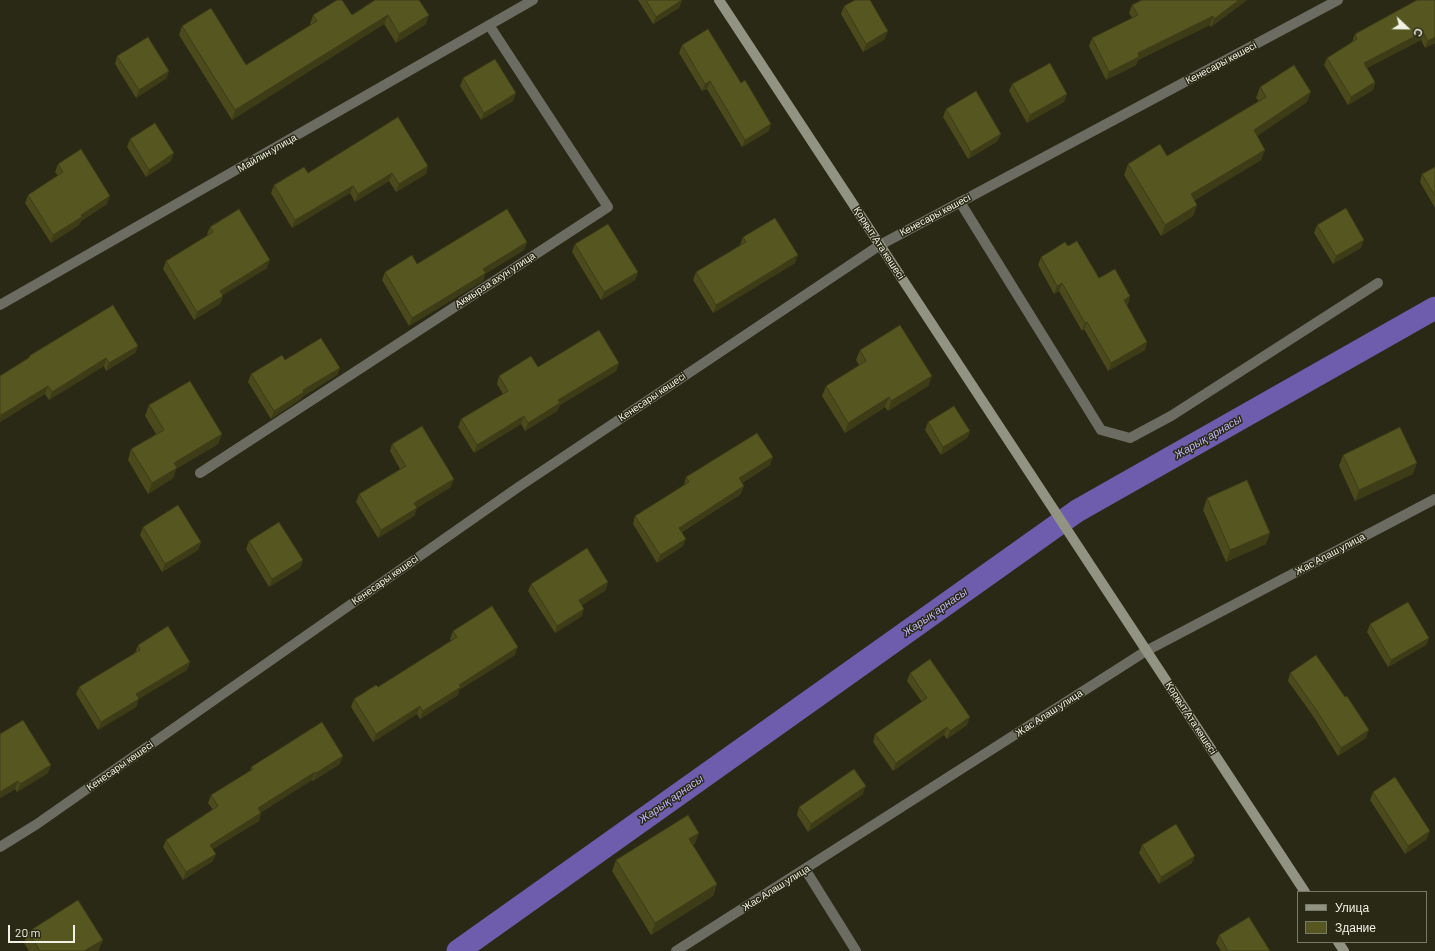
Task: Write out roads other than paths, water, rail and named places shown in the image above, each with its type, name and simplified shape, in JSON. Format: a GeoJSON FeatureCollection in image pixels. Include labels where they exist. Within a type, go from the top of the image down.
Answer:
{"type":"FeatureCollection","features":[{"type":"Feature","properties":{"kind":"main road","name":"Қорқыт Ата көшесі"},"geometry":{"type":"LineString","coordinates":[[719,0],[1304,891]]}},
{"type":"Feature","properties":{"kind":"street","name":"Майлин улица"},"geometry":{"type":"LineString","coordinates":[[0,305],[533,0]]}},
{"type":"Feature","properties":{"kind":"street","name":"Кенесары көшесі"},"geometry":{"type":"LineString","coordinates":[[0,847],[37,824],[517,488],[880,245],[1338,0]]}},
{"type":"Feature","properties":{"kind":"street","name":"Акмырза ахун улица"},"geometry":{"type":"LineString","coordinates":[[200,473],[608,207],[490,25]]}},
{"type":"Feature","properties":{"kind":"street"},"geometry":{"type":"LineString","coordinates":[[960,202],[1101,430],[1130,438],[1171,416],[1378,283]]}},
{"type":"Feature","properties":{"kind":"street","name":"Жас Алаш улица"},"geometry":{"type":"LineString","coordinates":[[676,951],[1146,651],[1435,499]]}},
{"type":"Feature","properties":{"kind":"street"},"geometry":{"type":"LineString","coordinates":[[805,869],[856,951]]}},
{"type":"Feature","properties":{"kind":"waterway","name":"Жарық арнасы"},"geometry":{"type":"LineString","coordinates":[[458,951],[1077,511],[1435,308]]}}]}
